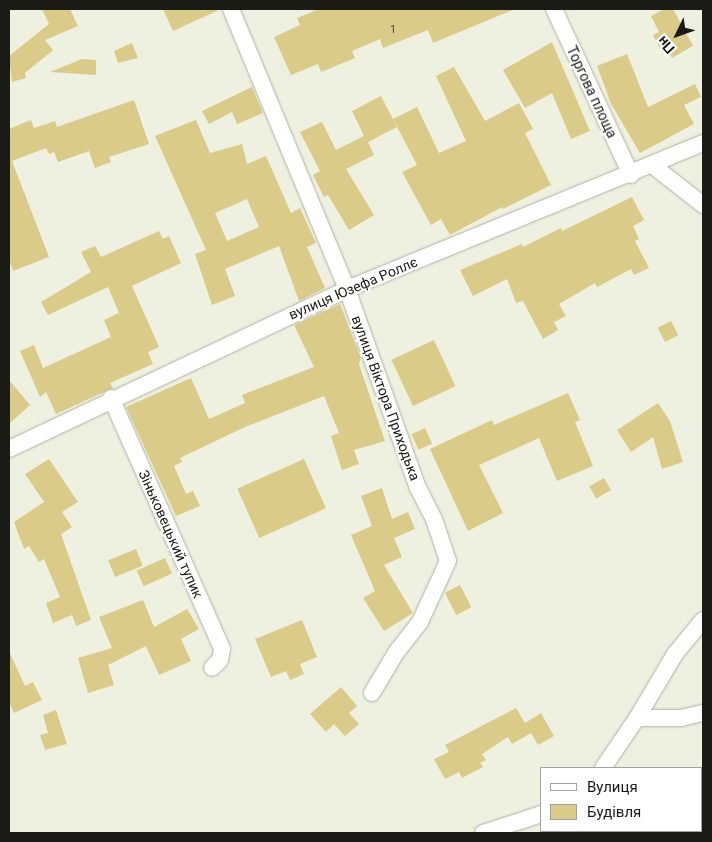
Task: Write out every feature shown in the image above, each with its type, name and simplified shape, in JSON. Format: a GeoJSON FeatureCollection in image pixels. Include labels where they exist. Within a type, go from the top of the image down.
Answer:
{"type":"FeatureCollection","features":[{"type":"Feature","properties":{"kind":"street","name":"вулиця Віктора Приходька"},"geometry":{"type":"LineString","coordinates":[[231,9],[347,289],[417,486],[434,519],[448,561],[420,622],[397,651],[372,693]]}},
{"type":"Feature","properties":{"kind":"street","name":"Торгова площа"},"geometry":{"type":"LineString","coordinates":[[554,9],[631,175]]}},
{"type":"Feature","properties":{"kind":"street","name":"вулиця Юзефа Роллє"},"geometry":{"type":"LineString","coordinates":[[9,449],[111,398],[347,289],[631,175],[703,143]]}},
{"type":"Feature","properties":{"kind":"street"},"geometry":{"type":"LineString","coordinates":[[652,166],[703,205]]}},
{"type":"Feature","properties":{"kind":"street","name":"Зіньковецький тупик"},"geometry":{"type":"LineString","coordinates":[[111,398],[222,650],[220,660],[212,668]]}},
{"type":"Feature","properties":{"kind":"street"},"geometry":{"type":"LineString","coordinates":[[604,767],[637,718],[674,654],[703,620]]}},
{"type":"Feature","properties":{"kind":"street"},"geometry":{"type":"LineString","coordinates":[[637,718],[681,718],[703,713]]}},
{"type":"Feature","properties":{"kind":"street"},"geometry":{"type":"LineString","coordinates":[[483,833],[540,814]]}},
{"type":"Feature","properties":{"kind":"building"},"geometry":{"type":"Polygon","coordinates":[[[42,9],[70,9],[78,26],[45,40],[53,50],[25,73],[26,78],[12,82],[9,56],[49,24],[42,9]]]}},
{"type":"Feature","properties":{"kind":"building"},"geometry":{"type":"Polygon","coordinates":[[[163,9],[221,9],[173,31],[163,9]]]}},
{"type":"Feature","properties":{"kind":"building"},"geometry":{"type":"Polygon","coordinates":[[[319,9],[515,9],[433,43],[428,30],[383,48],[380,39],[352,51],[355,58],[321,72],[318,64],[291,75],[274,37],[300,25],[297,18],[319,9]]]}},
{"type":"Feature","properties":{"kind":"building"},"geometry":{"type":"Polygon","coordinates":[[[664,9],[673,9],[693,46],[672,58],[665,45],[660,48],[653,35],[659,32],[651,16],[664,9]]]}},
{"type":"Feature","properties":{"kind":"building"},"geometry":{"type":"Polygon","coordinates":[[[552,42],[590,131],[571,139],[552,93],[525,108],[503,70],[552,42]]]}},
{"type":"Feature","properties":{"kind":"building"},"geometry":{"type":"Polygon","coordinates":[[[132,43],[138,58],[118,63],[114,51],[132,43]]]}},
{"type":"Feature","properties":{"kind":"building"},"geometry":{"type":"Polygon","coordinates":[[[627,54],[648,107],[695,84],[701,97],[684,105],[694,124],[640,153],[611,104],[597,66],[627,54]]]}},
{"type":"Feature","properties":{"kind":"building"},"geometry":{"type":"Polygon","coordinates":[[[82,59],[96,60],[96,75],[50,72],[82,59]]]}},
{"type":"Feature","properties":{"kind":"building"},"geometry":{"type":"Polygon","coordinates":[[[454,67],[485,121],[519,103],[533,129],[525,133],[551,185],[503,209],[502,207],[450,235],[441,219],[431,225],[402,172],[417,165],[393,119],[417,107],[439,153],[466,141],[436,76],[454,67]]]}},
{"type":"Feature","properties":{"kind":"building"},"geometry":{"type":"Polygon","coordinates":[[[252,87],[263,113],[237,124],[232,112],[209,124],[202,111],[252,87]]]}},
{"type":"Feature","properties":{"kind":"building"},"geometry":{"type":"Polygon","coordinates":[[[381,96],[397,127],[368,142],[374,155],[346,169],[374,215],[349,230],[328,195],[324,197],[313,175],[320,171],[300,132],[322,122],[336,150],[364,136],[352,111],[381,96]]]}},
{"type":"Feature","properties":{"kind":"building"},"geometry":{"type":"Polygon","coordinates":[[[134,100],[149,144],[109,157],[111,162],[95,168],[89,151],[58,162],[54,152],[49,154],[46,148],[12,161],[49,257],[13,271],[9,260],[9,129],[31,120],[34,128],[55,121],[57,127],[134,100]]]}},
{"type":"Feature","properties":{"kind":"building"},"geometry":{"type":"Polygon","coordinates":[[[196,120],[210,153],[242,144],[247,164],[266,156],[291,213],[300,208],[316,243],[307,247],[325,288],[299,301],[279,246],[225,269],[235,296],[212,305],[195,254],[206,250],[155,136],[196,120]],[[247,199],[215,213],[227,241],[259,227],[247,199]]]}},
{"type":"Feature","properties":{"kind":"building"},"geometry":{"type":"Polygon","coordinates":[[[632,197],[644,220],[633,226],[639,239],[635,241],[649,268],[634,275],[631,269],[597,287],[595,283],[559,304],[566,316],[554,322],[558,330],[543,339],[523,301],[516,303],[507,279],[473,296],[460,270],[522,244],[523,247],[561,228],[562,231],[632,197]]]}},
{"type":"Feature","properties":{"kind":"building"},"geometry":{"type":"Polygon","coordinates":[[[159,231],[163,239],[169,236],[181,263],[132,286],[159,347],[148,352],[153,364],[110,383],[113,388],[56,414],[46,392],[40,397],[20,351],[34,345],[43,368],[111,337],[104,320],[119,313],[108,287],[48,315],[41,302],[91,272],[81,252],[95,246],[101,257],[159,231]]]}},
{"type":"Feature","properties":{"kind":"building"},"geometry":{"type":"Polygon","coordinates":[[[340,304],[361,358],[359,364],[385,441],[354,450],[359,464],[342,470],[331,436],[339,433],[324,396],[245,427],[180,458],[182,462],[174,466],[186,494],[193,491],[200,506],[176,516],[126,407],[191,378],[209,419],[245,403],[242,395],[314,367],[294,325],[340,304]]]}},
{"type":"Feature","properties":{"kind":"building"},"geometry":{"type":"Polygon","coordinates":[[[671,321],[678,335],[665,342],[658,328],[671,321]]]}},
{"type":"Feature","properties":{"kind":"building"},"geometry":{"type":"Polygon","coordinates":[[[434,340],[456,386],[413,406],[391,360],[434,340]]]}},
{"type":"Feature","properties":{"kind":"building"},"geometry":{"type":"Polygon","coordinates":[[[9,380],[30,405],[9,424],[9,380]]]}},
{"type":"Feature","properties":{"kind":"building"},"geometry":{"type":"Polygon","coordinates":[[[568,393],[580,420],[575,422],[593,466],[557,481],[539,438],[479,465],[503,513],[468,531],[430,449],[492,420],[494,425],[568,393]]]}},
{"type":"Feature","properties":{"kind":"building"},"geometry":{"type":"Polygon","coordinates":[[[658,403],[670,421],[683,462],[662,469],[653,437],[631,452],[617,430],[658,403]]]}},
{"type":"Feature","properties":{"kind":"building"},"geometry":{"type":"Polygon","coordinates":[[[425,428],[432,443],[419,450],[411,434],[425,428]]]}},
{"type":"Feature","properties":{"kind":"building"},"geometry":{"type":"Polygon","coordinates":[[[49,459],[78,502],[62,512],[72,527],[61,534],[91,620],[76,626],[72,615],[53,623],[46,603],[60,597],[44,559],[39,562],[29,546],[24,549],[14,522],[44,502],[25,474],[49,459]]]}},
{"type":"Feature","properties":{"kind":"building"},"geometry":{"type":"Polygon","coordinates":[[[304,459],[326,508],[259,538],[237,489],[304,459]]]}},
{"type":"Feature","properties":{"kind":"building"},"geometry":{"type":"Polygon","coordinates":[[[604,478],[611,490],[596,499],[589,486],[604,478]]]}},
{"type":"Feature","properties":{"kind":"building"},"geometry":{"type":"Polygon","coordinates":[[[382,488],[392,519],[408,512],[415,529],[394,538],[402,557],[384,565],[413,613],[384,631],[363,598],[375,591],[351,535],[372,526],[361,496],[382,488]]]}},
{"type":"Feature","properties":{"kind":"building"},"geometry":{"type":"Polygon","coordinates":[[[136,549],[143,566],[115,577],[108,560],[136,549]]]}},
{"type":"Feature","properties":{"kind":"building"},"geometry":{"type":"Polygon","coordinates":[[[165,558],[172,574],[144,586],[137,571],[165,558]]]}},
{"type":"Feature","properties":{"kind":"building"},"geometry":{"type":"Polygon","coordinates":[[[460,585],[471,607],[456,615],[445,593],[460,585]]]}},
{"type":"Feature","properties":{"kind":"building"},"geometry":{"type":"Polygon","coordinates":[[[143,600],[154,627],[187,609],[199,629],[181,639],[191,661],[159,675],[146,646],[108,665],[114,685],[88,693],[78,658],[112,648],[99,617],[143,600]]]}},
{"type":"Feature","properties":{"kind":"building"},"geometry":{"type":"Polygon","coordinates":[[[302,620],[317,657],[300,664],[304,674],[290,680],[286,671],[271,677],[255,639],[302,620]]]}},
{"type":"Feature","properties":{"kind":"building"},"geometry":{"type":"Polygon","coordinates":[[[9,651],[25,686],[33,682],[42,700],[14,713],[9,702],[9,651]]]}},
{"type":"Feature","properties":{"kind":"building"},"geometry":{"type":"Polygon","coordinates":[[[341,687],[357,706],[349,713],[359,724],[345,736],[334,724],[326,732],[310,714],[341,687]]]}},
{"type":"Feature","properties":{"kind":"building"},"geometry":{"type":"Polygon","coordinates":[[[516,708],[525,723],[541,713],[554,736],[538,745],[531,733],[512,744],[508,737],[482,754],[486,760],[480,763],[483,767],[462,778],[459,772],[445,779],[434,759],[449,752],[445,745],[516,708]]]}},
{"type":"Feature","properties":{"kind":"building"},"geometry":{"type":"Polygon","coordinates":[[[56,710],[67,744],[45,750],[40,735],[48,733],[43,715],[56,710]]]}}]}
